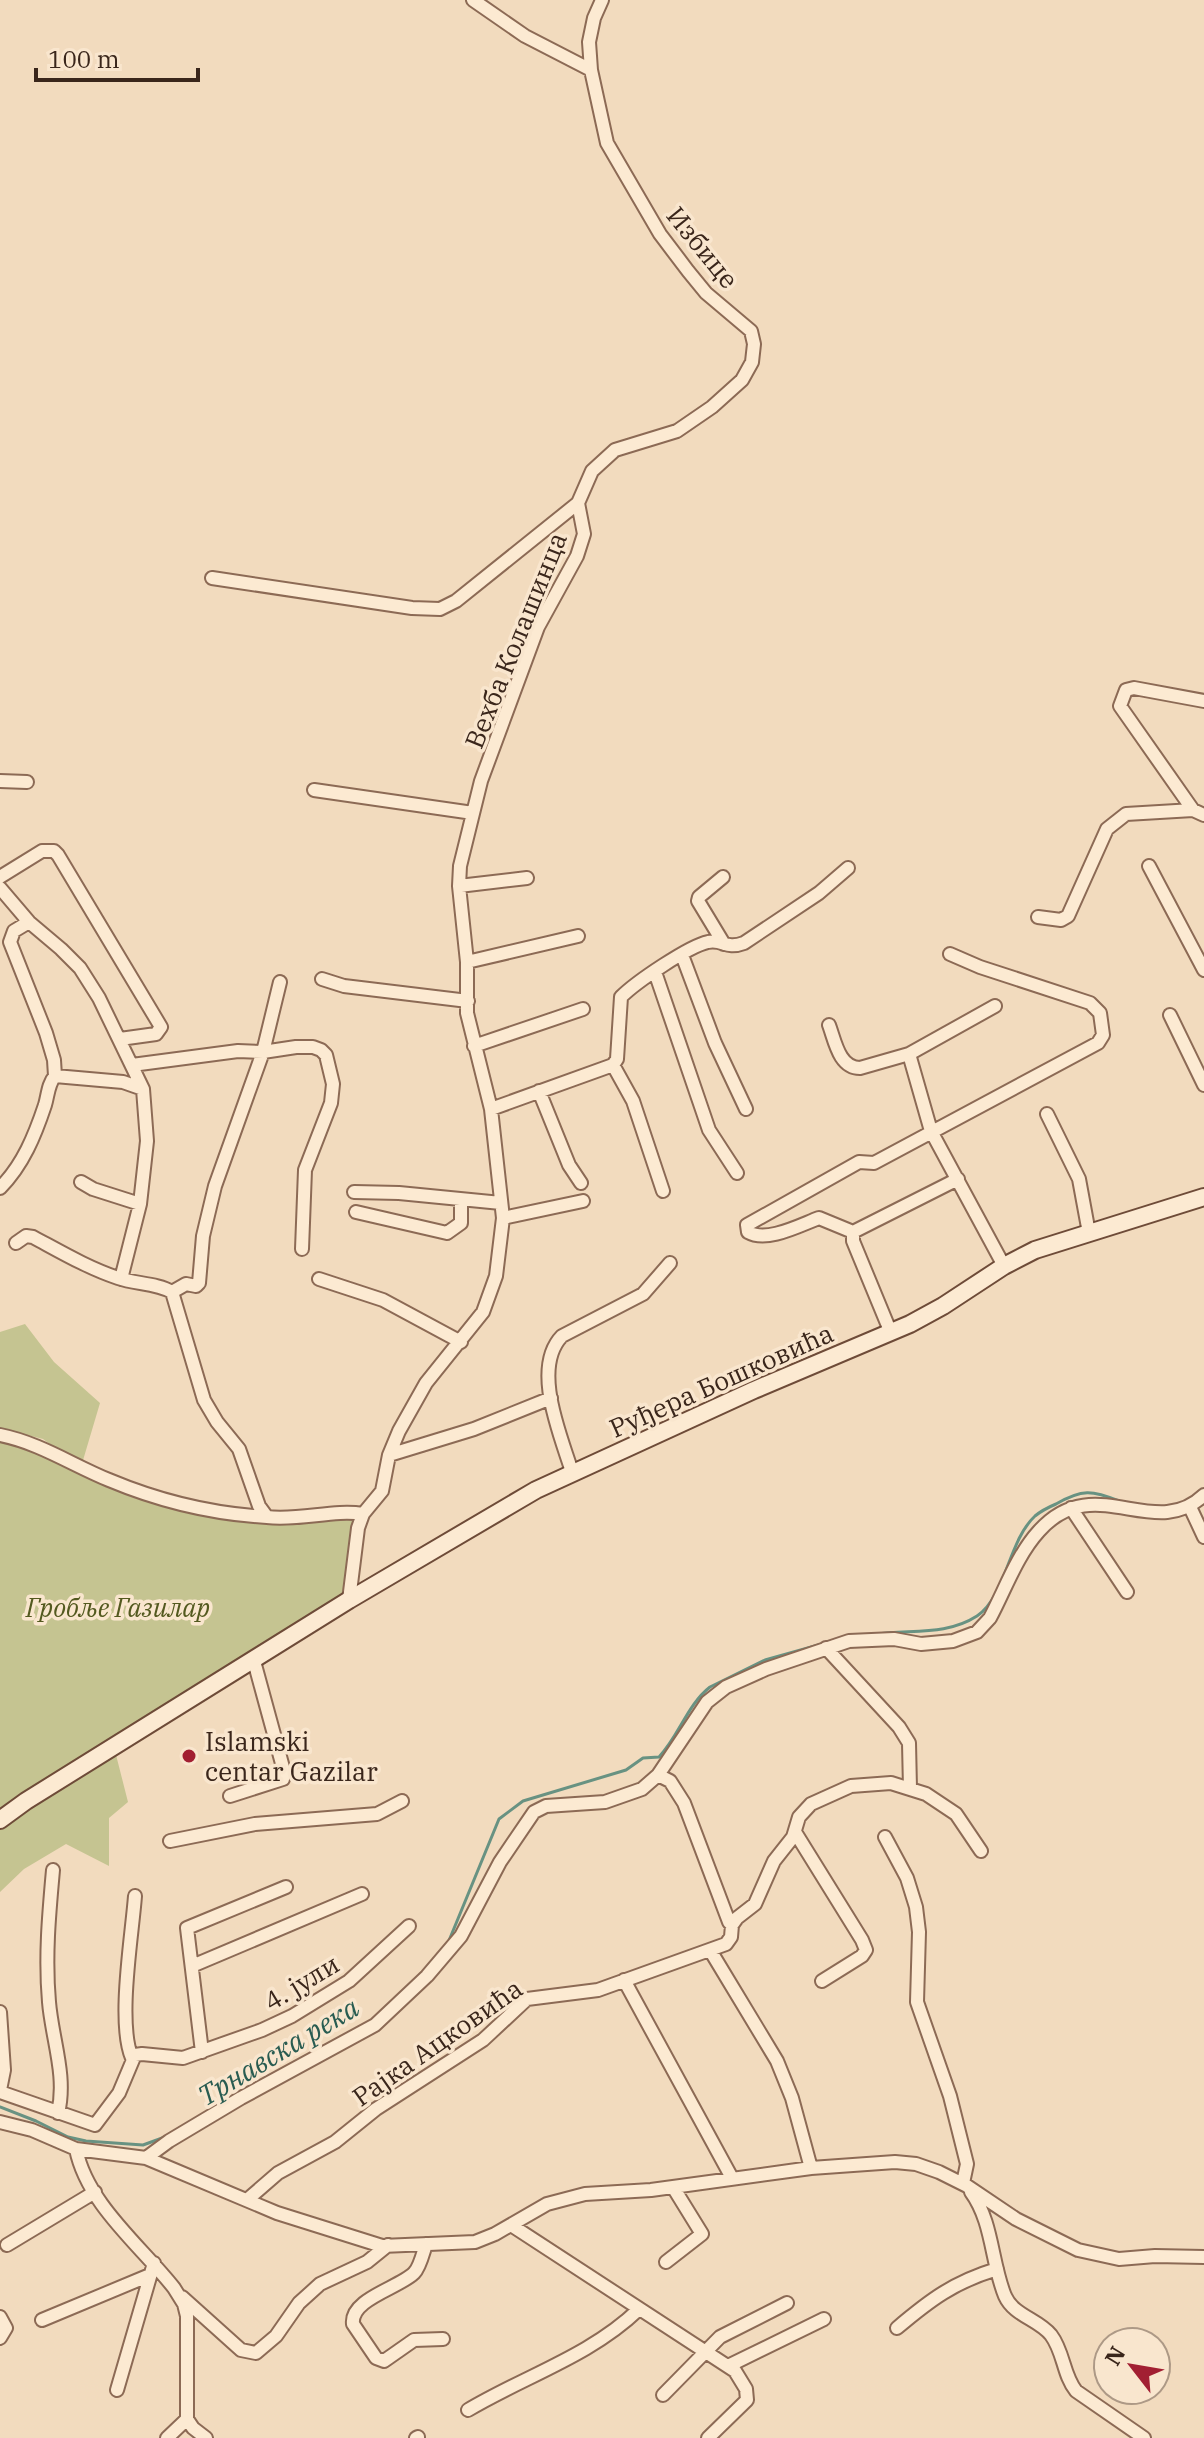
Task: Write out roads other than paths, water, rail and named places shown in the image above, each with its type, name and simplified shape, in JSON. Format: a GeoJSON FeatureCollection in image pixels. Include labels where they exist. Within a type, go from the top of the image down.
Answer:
{"type":"FeatureCollection","features":[{"type":"Feature","properties":{"kind":"main road","name":"Руђера Бошковића"},"geometry":{"type":"LineString","coordinates":[[0,1820],[349,1600],[507,1506],[572,1472],[891,1333],[943,1306],[1004,1266],[1035,1250],[1204,1197]]}},
{"type":"Feature","properties":{"kind":"street"},"geometry":{"type":"LineString","coordinates":[[473,0],[525,36],[591,70]]}},
{"type":"Feature","properties":{"kind":"street","name":"Избице"},"geometry":{"type":"LineString","coordinates":[[578,503],[592,471],[615,450],[677,431],[712,407],[742,380],[752,362],[754,344],[751,331],[706,293],[660,234],[607,143],[591,70],[589,42],[602,0]]}},
{"type":"Feature","properties":{"kind":"street","name":"Вехба Колашинца"},"geometry":{"type":"LineString","coordinates":[[212,578],[412,608],[440,609],[456,601],[578,503],[584,534],[577,556],[538,627],[481,781],[460,866],[468,1001],[474,1046],[491,1109],[503,1218],[493,1286],[483,1312],[418,1394],[389,1455],[382,1491],[363,1514]]}},
{"type":"Feature","properties":{"kind":"street"},"geometry":{"type":"LineString","coordinates":[[1199,812],[1120,706],[1126,690],[1134,688],[1204,701]]}},
{"type":"Feature","properties":{"kind":"street"},"geometry":{"type":"LineString","coordinates":[[0,781],[27,782]]}},
{"type":"Feature","properties":{"kind":"street"},"geometry":{"type":"LineString","coordinates":[[314,790],[473,813]]}},
{"type":"Feature","properties":{"kind":"street"},"geometry":{"type":"LineString","coordinates":[[1038,917],[1061,920],[1068,916],[1107,829],[1126,814],[1199,812]]}},
{"type":"Feature","properties":{"kind":"street"},"geometry":{"type":"LineString","coordinates":[[0,877],[42,851],[54,851],[58,855],[161,1027],[156,1034],[120,1039]]}},
{"type":"Feature","properties":{"kind":"street"},"geometry":{"type":"LineString","coordinates":[[1149,866],[1204,970]]}},
{"type":"Feature","properties":{"kind":"street"},"geometry":{"type":"LineString","coordinates":[[491,1109],[613,1065],[617,1059],[621,997],[631,987],[700,944],[713,941],[733,947],[744,943],[819,893],[848,868]]}},
{"type":"Feature","properties":{"kind":"street"},"geometry":{"type":"LineString","coordinates":[[723,877],[698,901],[724,944]]}},
{"type":"Feature","properties":{"kind":"street"},"geometry":{"type":"LineString","coordinates":[[459,886],[527,878]]}},
{"type":"Feature","properties":{"kind":"street"},"geometry":{"type":"LineString","coordinates":[[0,888],[29,922],[80,968],[99,998],[143,1089],[147,1141],[140,1204],[121,1279]]}},
{"type":"Feature","properties":{"kind":"street"},"geometry":{"type":"LineString","coordinates":[[0,1188],[29,1147],[55,1076],[46,1033],[10,942],[14,931],[29,922]]}},
{"type":"Feature","properties":{"kind":"street"},"geometry":{"type":"LineString","coordinates":[[467,962],[578,936]]}},
{"type":"Feature","properties":{"kind":"street"},"geometry":{"type":"LineString","coordinates":[[950,954],[1090,1003],[1100,1013],[1103,1035],[1098,1043],[874,1163],[859,1162],[747,1225],[748,1232],[754,1236],[772,1234],[819,1218],[853,1232],[958,1179]]}},
{"type":"Feature","properties":{"kind":"street"},"geometry":{"type":"LineString","coordinates":[[682,955],[715,1043],[746,1109]]}},
{"type":"Feature","properties":{"kind":"street"},"geometry":{"type":"LineString","coordinates":[[655,972],[709,1130],[737,1173]]}},
{"type":"Feature","properties":{"kind":"street"},"geometry":{"type":"LineString","coordinates":[[322,979],[344,986],[468,1001]]}},
{"type":"Feature","properties":{"kind":"street"},"geometry":{"type":"LineString","coordinates":[[16,1243],[26,1236],[33,1237],[88,1267],[172,1292],[186,1284],[196,1286],[199,1283],[203,1236],[215,1186],[263,1052],[280,982]]}},
{"type":"Feature","properties":{"kind":"street"},"geometry":{"type":"LineString","coordinates":[[829,1025],[843,1062],[853,1068],[909,1054],[995,1006]]}},
{"type":"Feature","properties":{"kind":"street"},"geometry":{"type":"LineString","coordinates":[[474,1046],[583,1009]]}},
{"type":"Feature","properties":{"kind":"street"},"geometry":{"type":"LineString","coordinates":[[1170,1015],[1204,1085]]}},
{"type":"Feature","properties":{"kind":"street"},"geometry":{"type":"LineString","coordinates":[[132,1065],[238,1051],[313,1047],[326,1055],[333,1084],[331,1103],[305,1170],[302,1249]]}},
{"type":"Feature","properties":{"kind":"street"},"geometry":{"type":"LineString","coordinates":[[909,1054],[931,1131],[1004,1266]]}},
{"type":"Feature","properties":{"kind":"street"},"geometry":{"type":"LineString","coordinates":[[613,1065],[633,1101],[663,1191]]}},
{"type":"Feature","properties":{"kind":"street"},"geometry":{"type":"LineString","coordinates":[[55,1076],[123,1082],[143,1089]]}},
{"type":"Feature","properties":{"kind":"street"},"geometry":{"type":"LineString","coordinates":[[539,1091],[569,1165],[581,1183]]}},
{"type":"Feature","properties":{"kind":"street"},"geometry":{"type":"LineString","coordinates":[[1047,1114],[1079,1179],[1089,1233]]}},
{"type":"Feature","properties":{"kind":"street"},"geometry":{"type":"LineString","coordinates":[[81,1182],[140,1204]]}},
{"type":"Feature","properties":{"kind":"street"},"geometry":{"type":"LineString","coordinates":[[354,1192],[501,1203]]}},
{"type":"Feature","properties":{"kind":"street"},"geometry":{"type":"LineString","coordinates":[[356,1212],[447,1233],[461,1223],[461,1200]]}},
{"type":"Feature","properties":{"kind":"street"},"geometry":{"type":"LineString","coordinates":[[503,1218],[583,1201]]}},
{"type":"Feature","properties":{"kind":"street"},"geometry":{"type":"LineString","coordinates":[[853,1232],[853,1241],[891,1333]]}},
{"type":"Feature","properties":{"kind":"street"},"geometry":{"type":"LineString","coordinates":[[572,1472],[551,1398],[549,1367],[558,1339],[643,1294],[670,1263]]}},
{"type":"Feature","properties":{"kind":"street"},"geometry":{"type":"LineString","coordinates":[[319,1279],[383,1300],[461,1342]]}},
{"type":"Feature","properties":{"kind":"street"},"geometry":{"type":"LineString","coordinates":[[172,1292],[204,1400],[239,1449],[259,1506],[267,1517]]}},
{"type":"Feature","properties":{"kind":"street"},"geometry":{"type":"LineString","coordinates":[[389,1455],[474,1429],[551,1398]]}},
{"type":"Feature","properties":{"kind":"street"},"geometry":{"type":"LineString","coordinates":[[0,1435],[39,1446],[100,1476],[142,1492],[229,1514],[296,1519],[363,1514],[358,1528],[349,1600]]}},
{"type":"Feature","properties":{"kind":"street"},"geometry":{"type":"LineString","coordinates":[[146,2158],[241,2098],[365,2032],[390,2012],[427,1976],[461,1936],[500,1862],[534,1812],[546,1806],[605,1802],[642,1789],[658,1775],[698,1713],[714,1696],[766,1669],[858,1640],[936,1643],[953,1641],[977,1632],[990,1618],[1033,1538],[1051,1520],[1079,1505],[1108,1504],[1160,1513],[1190,1507],[1204,1495]]}},
{"type":"Feature","properties":{"kind":"street"},"geometry":{"type":"LineString","coordinates":[[1190,1507],[1204,1537]]}},
{"type":"Feature","properties":{"kind":"street"},"geometry":{"type":"LineString","coordinates":[[1071,1508],[1127,1592]]}},
{"type":"Feature","properties":{"kind":"street"},"geometry":{"type":"LineString","coordinates":[[826,1648],[899,1727],[909,1743],[910,1788]]}},
{"type":"Feature","properties":{"kind":"street"},"geometry":{"type":"LineString","coordinates":[[230,1796],[283,1779],[284,1771],[254,1661]]}},
{"type":"Feature","properties":{"kind":"street"},"geometry":{"type":"LineString","coordinates":[[658,1775],[670,1781],[684,1803],[732,1925]]}},
{"type":"Feature","properties":{"kind":"street"},"geometry":{"type":"LineString","coordinates":[[732,1925],[755,1904],[774,1861],[795,1832],[799,1817],[811,1804],[851,1786],[884,1783],[926,1794],[956,1814],[981,1851]]}},
{"type":"Feature","properties":{"kind":"street"},"geometry":{"type":"LineString","coordinates":[[170,1841],[255,1824],[377,1814],[402,1801]]}},
{"type":"Feature","properties":{"kind":"street"},"geometry":{"type":"LineString","coordinates":[[795,1832],[866,1950],[862,1956],[822,1981]]}},
{"type":"Feature","properties":{"kind":"street"},"geometry":{"type":"LineString","coordinates":[[885,1837],[907,1878],[916,1907],[919,1932],[917,2002],[950,2096],[967,2164],[965,2184],[983,2212],[997,2269],[1010,2305],[1051,2336],[1076,2391],[1144,2438]]}},
{"type":"Feature","properties":{"kind":"street"},"geometry":{"type":"LineString","coordinates":[[53,1870],[47,1968],[61,2079],[58,2113]]}},
{"type":"Feature","properties":{"kind":"street"},"geometry":{"type":"LineString","coordinates":[[202,2052],[187,1933],[190,1926],[286,1887]]}},
{"type":"Feature","properties":{"kind":"street","name":"4. јули"},"geometry":{"type":"LineString","coordinates":[[192,1966],[362,1894]]}},
{"type":"Feature","properties":{"kind":"street"},"geometry":{"type":"LineString","coordinates":[[0,2012],[4,2070],[0,2091],[95,2125],[126,2081],[132,2058],[128,2047],[126,2006],[135,1896]]}},
{"type":"Feature","properties":{"kind":"street","name":"Рајка Ацковића"},"geometry":{"type":"LineString","coordinates":[[248,2199],[278,2173],[335,2142],[376,2109],[483,2040],[527,1999],[584,1993],[710,1950],[726,1944],[731,1937],[732,1925]]}},
{"type":"Feature","properties":{"kind":"street","name":"4. јули"},"geometry":{"type":"LineString","coordinates":[[132,2058],[142,2054],[183,2058],[262,2030],[328,1995],[370,1964],[409,1926]]}},
{"type":"Feature","properties":{"kind":"street"},"geometry":{"type":"LineString","coordinates":[[710,1950],[777,2061],[792,2098],[811,2168]]}},
{"type":"Feature","properties":{"kind":"street"},"geometry":{"type":"LineString","coordinates":[[624,1980],[732,2178]]}},
{"type":"Feature","properties":{"kind":"street"},"geometry":{"type":"LineString","coordinates":[[0,2122],[32,2130],[76,2149],[146,2158],[277,2213],[369,2243],[475,2242],[559,2200],[597,2193],[673,2187],[811,2168],[903,2163],[933,2169],[965,2184],[1016,2219],[1078,2250],[1110,2258],[1166,2255],[1204,2257]]}},
{"type":"Feature","properties":{"kind":"street"},"geometry":{"type":"LineString","coordinates":[[76,2149],[81,2167],[95,2192],[152,2269],[241,2350],[256,2353],[276,2336],[299,2303],[320,2284],[367,2262],[388,2245]]}},
{"type":"Feature","properties":{"kind":"street"},"geometry":{"type":"LineString","coordinates":[[666,2262],[702,2234],[673,2187]]}},
{"type":"Feature","properties":{"kind":"street"},"geometry":{"type":"LineString","coordinates":[[7,2245],[95,2192]]}},
{"type":"Feature","properties":{"kind":"street"},"geometry":{"type":"LineString","coordinates":[[511,2225],[638,2310],[706,2351],[728,2366],[743,2382],[747,2400],[708,2438]]}},
{"type":"Feature","properties":{"kind":"street"},"geometry":{"type":"LineString","coordinates":[[426,2244],[415,2273],[359,2307],[353,2324],[376,2358],[384,2361],[414,2340],[443,2339]]}},
{"type":"Feature","properties":{"kind":"street"},"geometry":{"type":"LineString","coordinates":[[42,2320],[152,2269]]}},
{"type":"Feature","properties":{"kind":"street"},"geometry":{"type":"LineString","coordinates":[[117,2390],[152,2269]]}},
{"type":"Feature","properties":{"kind":"street"},"geometry":{"type":"LineString","coordinates":[[897,2328],[939,2293],[967,2278],[997,2269]]}},
{"type":"Feature","properties":{"kind":"street"},"geometry":{"type":"LineString","coordinates":[[179,2294],[187,2316],[187,2419],[206,2438]]}},
{"type":"Feature","properties":{"kind":"street"},"geometry":{"type":"LineString","coordinates":[[663,2395],[720,2337],[787,2303]]}},
{"type":"Feature","properties":{"kind":"street"},"geometry":{"type":"LineString","coordinates":[[468,2410],[594,2344],[638,2310]]}},
{"type":"Feature","properties":{"kind":"street"},"geometry":{"type":"LineString","coordinates":[[0,2317],[6,2328],[0,2338]]}},
{"type":"Feature","properties":{"kind":"street"},"geometry":{"type":"LineString","coordinates":[[728,2366],[824,2319]]}},
{"type":"Feature","properties":{"kind":"street"},"geometry":{"type":"LineString","coordinates":[[167,2438],[187,2419]]}},
{"type":"Feature","properties":{"kind":"waterway","name":"Трнавска река"},"geometry":{"type":"LineString","coordinates":[[876,1634],[953,1627],[977,1616],[994,1596],[1019,1540],[1035,1516],[1080,1494],[1094,1493],[1119,1501]]}},
{"type":"Feature","properties":{"kind":"waterway","name":"Трнавска река"},"geometry":{"type":"LineString","coordinates":[[448,1943],[499,1819],[523,1801],[626,1770],[643,1758],[659,1757],[695,1703],[710,1687],[765,1660],[822,1644]]}},
{"type":"Feature","properties":{"kind":"waterway","name":"Трнавска река"},"geometry":{"type":"LineString","coordinates":[[317,2050],[339,2038]]}},
{"type":"Feature","properties":{"kind":"waterway","name":"Трнавска река"},"geometry":{"type":"LineString","coordinates":[[0,2107],[68,2137],[86,2141],[143,2145],[165,2137]]}},
{"type":"Feature","properties":{"kind":"place","name":"Islamski centar Gazilar"},"geometry":{"type":"Point","coordinates":[189,1756]}},
{"type":"Feature","properties":{"kind":"park label","name":"Гробље Газилар"},"geometry":{"type":"Point","coordinates":[118,1607]}}]}
